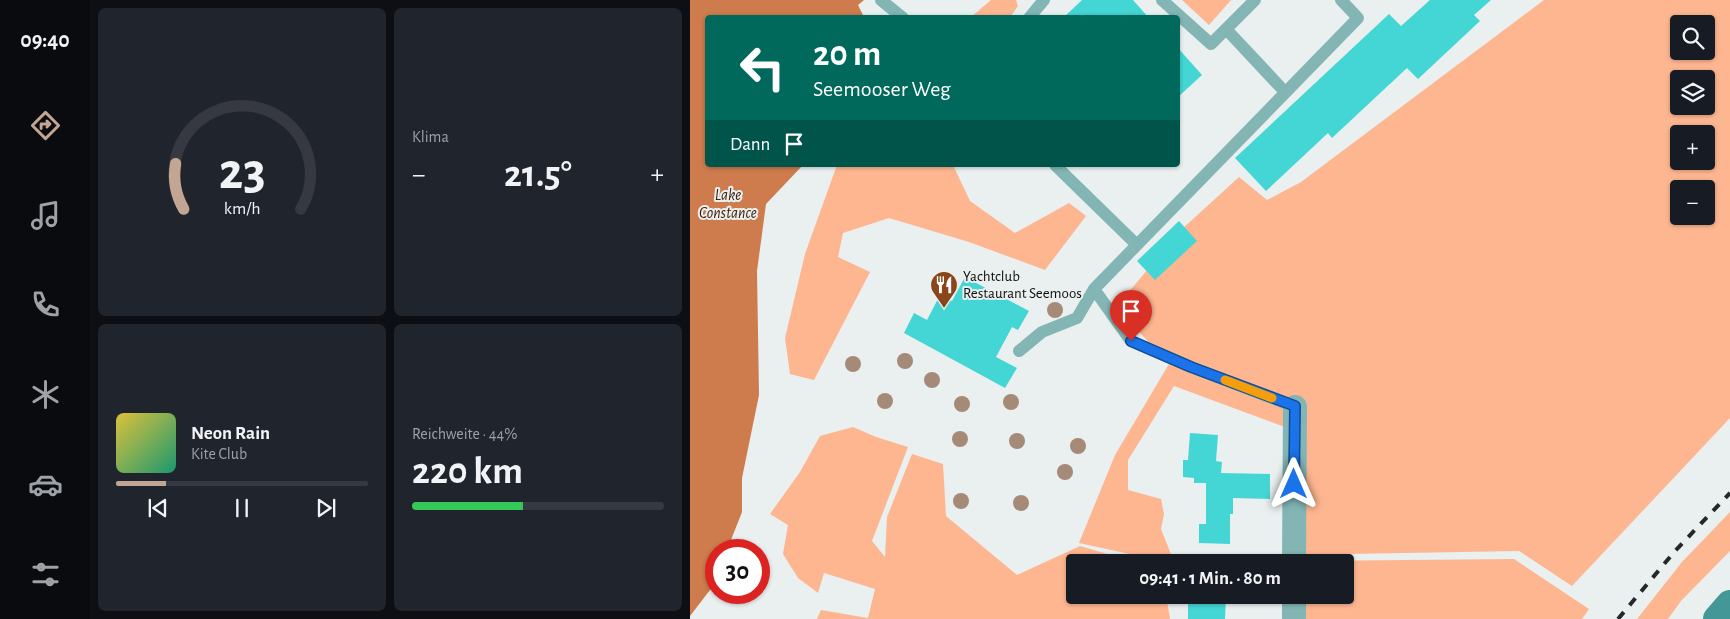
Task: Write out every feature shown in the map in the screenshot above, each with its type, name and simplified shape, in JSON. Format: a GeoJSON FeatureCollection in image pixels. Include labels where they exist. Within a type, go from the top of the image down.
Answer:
{"type":"FeatureCollection","features":[{"type":"Feature","properties":{"kind":"main road"},"geometry":{"type":"LineString","coordinates":[[1717,619],[1730,604]]}},
{"type":"Feature","properties":{"kind":"street"},"geometry":{"type":"LineString","coordinates":[[1294,554],[1295,406]]}},
{"type":"Feature","properties":{"kind":"street"},"geometry":{"type":"LineString","coordinates":[[1294,604],[1294,619]]}},
{"type":"Feature","properties":{"kind":"lane"},"geometry":{"type":"LineString","coordinates":[[881,0],[898,15]]}},
{"type":"Feature","properties":{"kind":"lane"},"geometry":{"type":"LineString","coordinates":[[1032,15],[1044,0]]}},
{"type":"Feature","properties":{"kind":"lane"},"geometry":{"type":"LineString","coordinates":[[1162,0],[1179,15]]}},
{"type":"Feature","properties":{"kind":"lane"},"geometry":{"type":"LineString","coordinates":[[1180,16],[1211,44],[1255,0]]}},
{"type":"Feature","properties":{"kind":"lane"},"geometry":{"type":"LineString","coordinates":[[1019,351],[1042,332],[1077,318],[1094,290],[1358,18],[1341,0]]}},
{"type":"Feature","properties":{"kind":"lane"},"geometry":{"type":"LineString","coordinates":[[1226,29],[1285,92]]}},
{"type":"Feature","properties":{"kind":"lane"},"geometry":{"type":"LineString","coordinates":[[1057,167],[1137,245]]}},
{"type":"Feature","properties":{"kind":"lane"},"geometry":{"type":"LineString","coordinates":[[1094,290],[1131,341],[1191,367],[1295,406]]}},
{"type":"Feature","properties":{"kind":"shaded area"},"geometry":{"type":"Polygon","coordinates":[[[991,0],[1016,0],[1018,6],[1011,15],[973,15],[991,0]]]}},
{"type":"Feature","properties":{"kind":"shaded area"},"geometry":{"type":"Polygon","coordinates":[[[1182,0],[1231,0],[1209,25],[1182,0]]]}},
{"type":"Feature","properties":{"kind":"shaded area"},"geometry":{"type":"Polygon","coordinates":[[[1544,0],[1730,0],[1730,418],[1572,586],[1519,551],[1290,554],[1293,430],[1174,386],[1128,460],[1128,490],[1161,499],[1164,514],[1161,529],[1171,554],[1129,554],[1079,543],[1115,455],[1169,364],[1116,307],[1181,230],[1239,177],[1267,200],[1301,182],[1544,0]]]}},
{"type":"Feature","properties":{"kind":"shaded area"},"geometry":{"type":"Polygon","coordinates":[[[836,167],[954,167],[970,201],[1015,233],[1069,203],[1086,216],[1045,270],[969,242],[889,218],[843,233],[838,257],[870,272],[814,380],[790,374],[785,338],[805,254],[836,167]]]}},
{"type":"Feature","properties":{"kind":"shaded area"},"geometry":{"type":"Polygon","coordinates":[[[853,427],[876,437],[908,447],[872,541],[885,557],[887,517],[912,454],[943,464],[946,516],[1017,575],[1080,546],[1108,554],[1066,554],[1066,604],[1168,604],[1170,619],[817,619],[821,610],[868,618],[875,589],[824,573],[818,593],[798,578],[783,554],[788,525],[770,514],[800,472],[820,436],[853,427]]]}},
{"type":"Feature","properties":{"kind":"shaded area"},"geometry":{"type":"Polygon","coordinates":[[[1730,512],[1730,551],[1681,601],[1668,619],[1637,619],[1682,562],[1730,512]]]}},
{"type":"Feature","properties":{"kind":"shaded area"},"geometry":{"type":"Polygon","coordinates":[[[1514,559],[1589,609],[1582,619],[1301,619],[1301,604],[1354,604],[1354,560],[1514,559]]]}},
{"type":"Feature","properties":{"kind":"water","name":"Lake Constance"},"geometry":{"type":"Polygon","coordinates":[[[690,0],[864,0],[858,5],[863,15],[705,15],[705,167],[801,167],[766,204],[757,271],[759,395],[742,478],[742,512],[731,539],[705,539],[705,596],[690,616],[690,0]]]}},
{"type":"Feature","properties":{"kind":"building"},"geometry":{"type":"Polygon","coordinates":[[[1082,0],[1133,0],[1146,15],[1066,15],[1082,0]]]}},
{"type":"Feature","properties":{"kind":"building"},"geometry":{"type":"Polygon","coordinates":[[[1430,0],[1491,0],[1474,15],[1480,21],[1418,79],[1407,68],[1332,138],[1328,133],[1266,191],[1235,158],[1389,14],[1401,26],[1430,0]]]}},
{"type":"Feature","properties":{"kind":"building"},"geometry":{"type":"Polygon","coordinates":[[[1180,50],[1202,75],[1180,95],[1180,50]]]}},
{"type":"Feature","properties":{"kind":"building"},"geometry":{"type":"Polygon","coordinates":[[[1179,221],[1197,241],[1155,280],[1137,261],[1179,221]]]}},
{"type":"Feature","properties":{"kind":"building"},"geometry":{"type":"Polygon","coordinates":[[[965,277],[1029,311],[1018,330],[1012,327],[996,357],[1017,368],[1005,388],[904,333],[914,313],[927,320],[940,295],[952,301],[965,277]]]}},
{"type":"Feature","properties":{"kind":"building"},"geometry":{"type":"Polygon","coordinates":[[[1190,433],[1218,435],[1216,461],[1222,462],[1221,473],[1270,474],[1270,499],[1233,498],[1233,514],[1230,514],[1230,544],[1199,543],[1199,524],[1206,524],[1206,483],[1194,483],[1194,478],[1183,477],[1183,460],[1188,460],[1190,433]]]}},
{"type":"Feature","properties":{"kind":"building"},"geometry":{"type":"Polygon","coordinates":[[[1188,604],[1226,604],[1225,619],[1188,619],[1188,604]]]}},
{"type":"Feature","properties":{"kind":"railway"},"geometry":{"type":"LineString","coordinates":[[1618,619],[1675,551],[1730,493]]}},
{"type":"Feature","properties":{"kind":"slow traffic"},"geometry":{"type":"LineString","coordinates":[[1225,380],[1272,398]]}},
{"type":"Feature","properties":{"kind":"place","name":"Yachtclub Restaurant Seemoos"},"geometry":{"type":"Point","coordinates":[944,309]}},
{"type":"Feature","properties":{"kind":"route"},"geometry":{"type":"LineString","coordinates":[[1131,341],[1191,367],[1295,406],[1294,484]]}}]}
